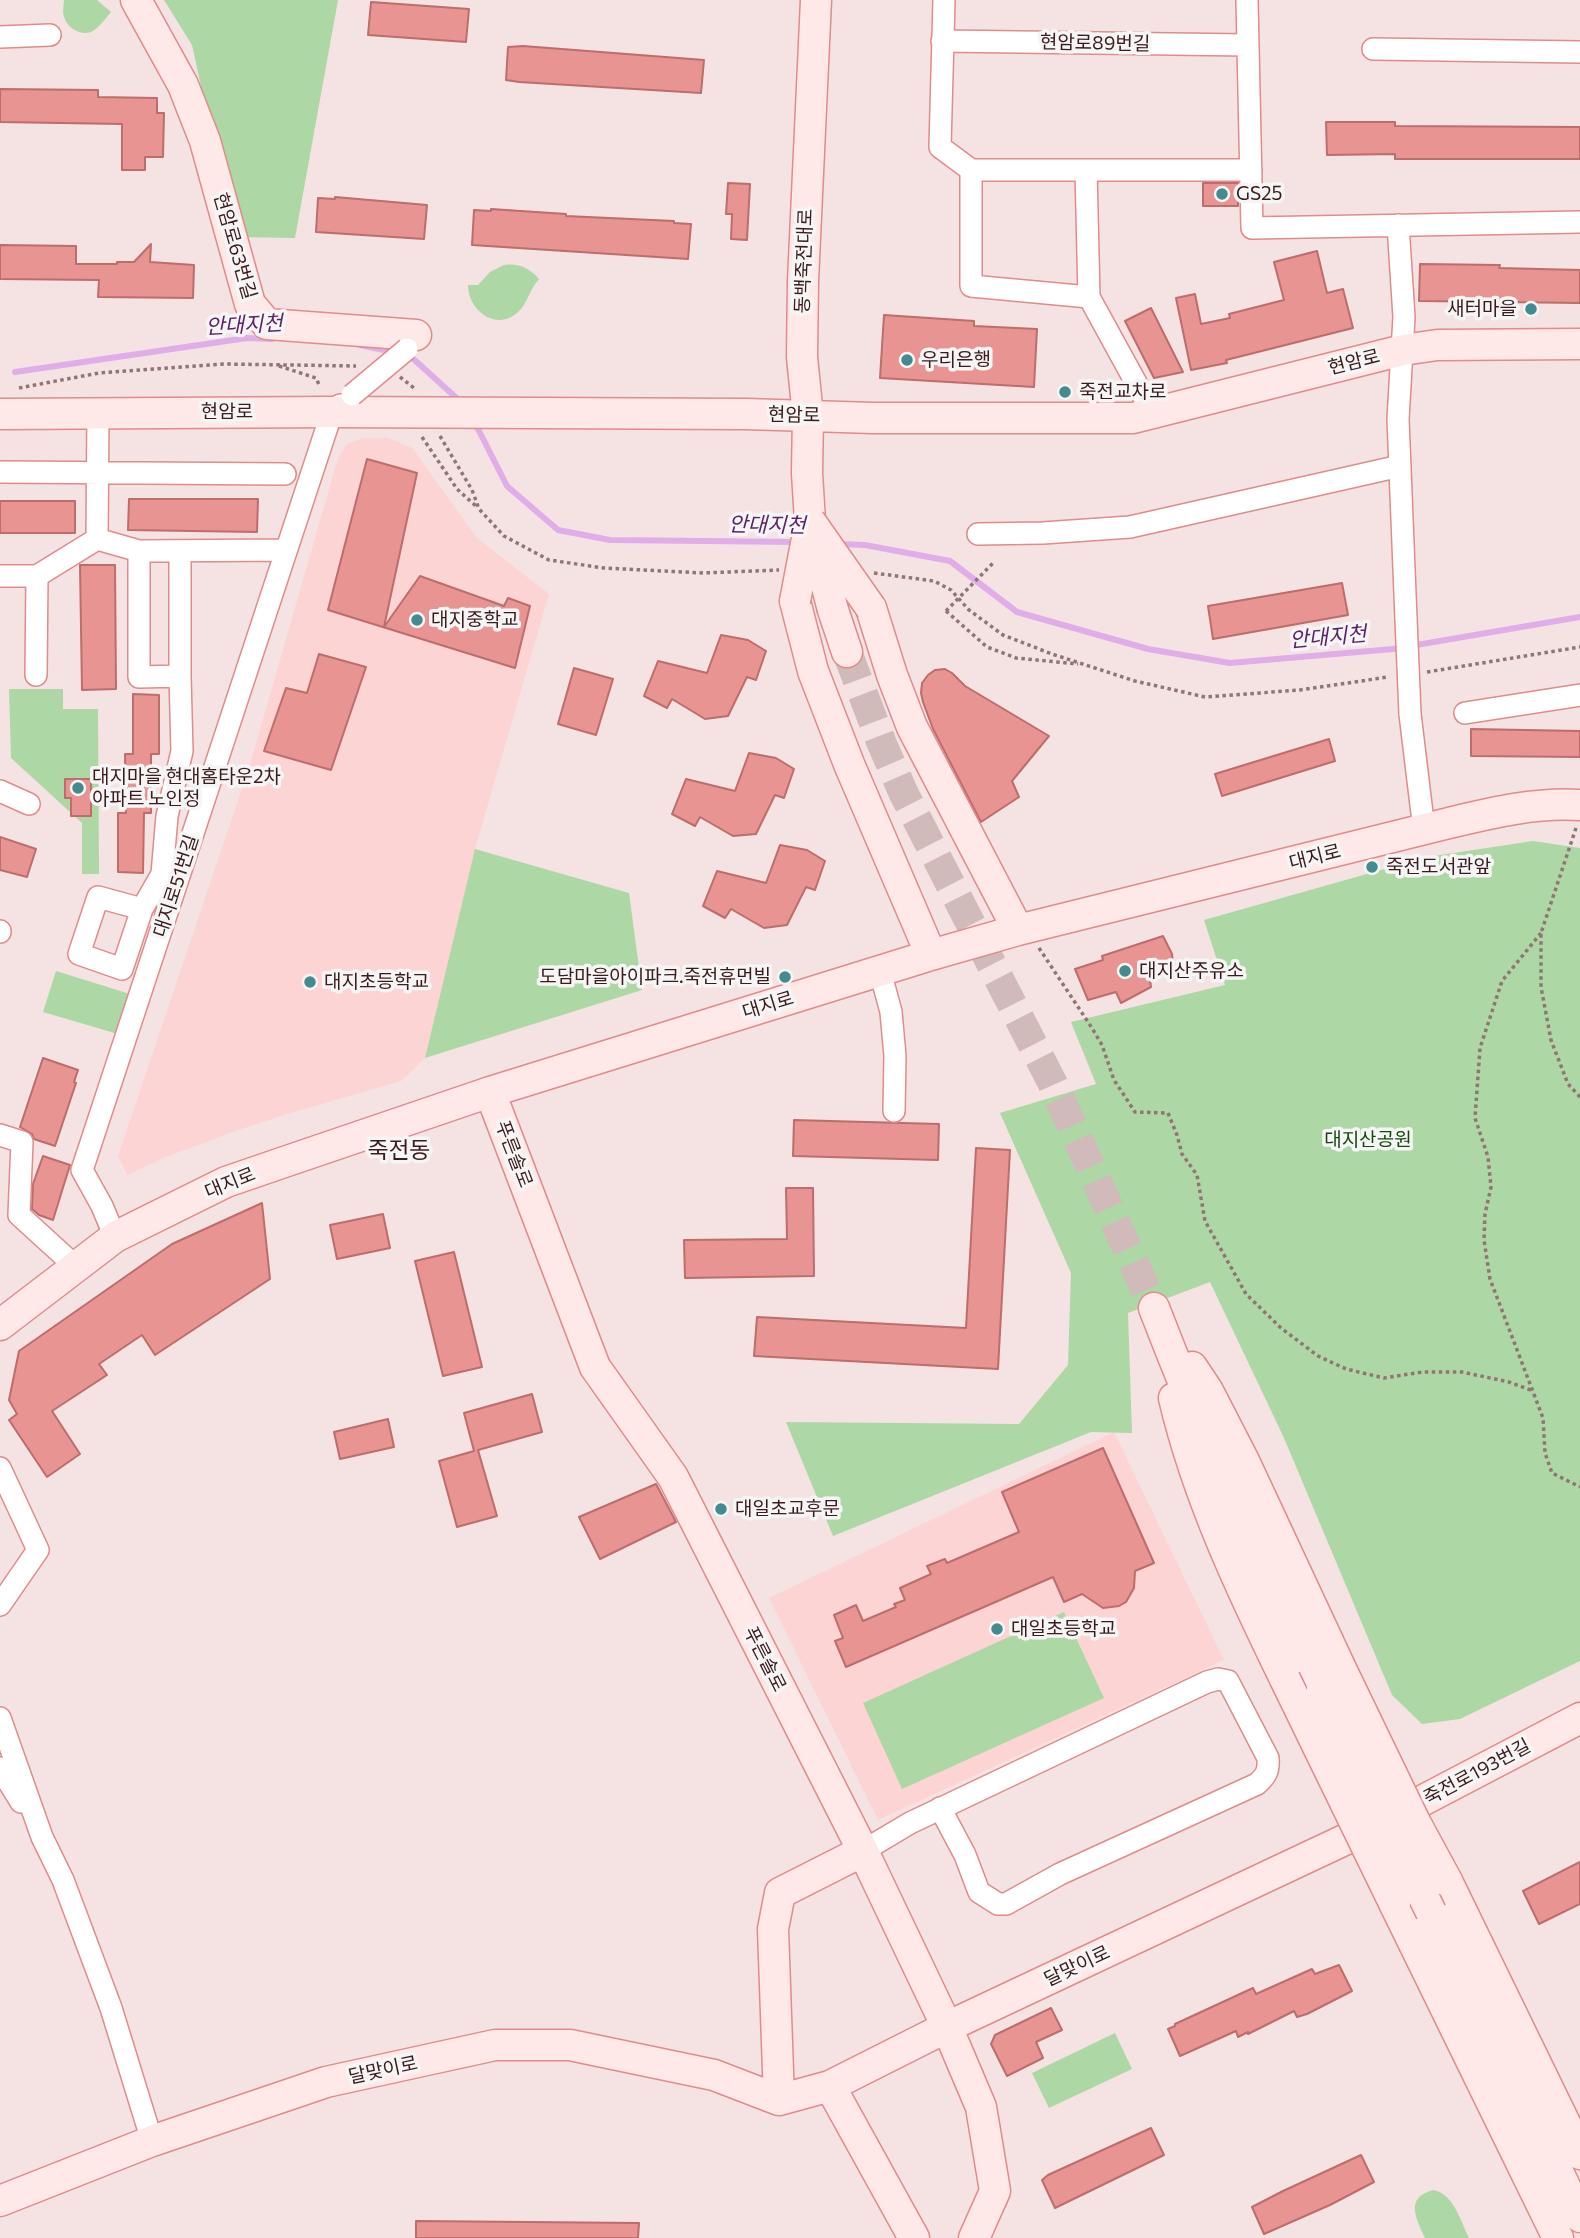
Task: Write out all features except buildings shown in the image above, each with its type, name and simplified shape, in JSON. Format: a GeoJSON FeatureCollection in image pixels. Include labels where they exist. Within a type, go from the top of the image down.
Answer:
{"type":"FeatureCollection","features":[{"type":"Feature","properties":{"kind":"street","name":"현암로63번길"},"geometry":{"type":"LineString","coordinates":[[136,0],[183,85],[205,141],[250,304],[267,324],[411,342]]}},
{"type":"Feature","properties":{"kind":"street","name":"동백죽전대로"},"geometry":{"type":"LineString","coordinates":[[810,521],[808,415],[802,358],[816,0]]}},
{"type":"Feature","properties":{"kind":"street"},"geometry":{"type":"LineString","coordinates":[[944,0],[940,146],[971,170],[1251,170]]}},
{"type":"Feature","properties":{"kind":"street"},"geometry":{"type":"LineString","coordinates":[[1247,0],[1252,228],[1580,222]]}},
{"type":"Feature","properties":{"kind":"street"},"geometry":{"type":"LineString","coordinates":[[0,37],[50,36]]}},
{"type":"Feature","properties":{"kind":"street","name":"현암로89번길"},"geometry":{"type":"LineString","coordinates":[[942,41],[1248,45]]}},
{"type":"Feature","properties":{"kind":"street"},"geometry":{"type":"LineString","coordinates":[[1373,49],[1580,52]]}},
{"type":"Feature","properties":{"kind":"street"},"geometry":{"type":"LineString","coordinates":[[971,170],[971,286],[1089,297]]}},
{"type":"Feature","properties":{"kind":"street"},"geometry":{"type":"LineString","coordinates":[[1086,170],[1089,297],[1152,412]]}},
{"type":"Feature","properties":{"kind":"street"},"geometry":{"type":"LineString","coordinates":[[1398,225],[1404,317],[1398,419],[1410,714],[1424,830]]}},
{"type":"Feature","properties":{"kind":"street","name":"현암로63번길"},"geometry":{"type":"LineString","coordinates":[[342,403],[411,342]]}},
{"type":"Feature","properties":{"kind":"street","name":"현암로"},"geometry":{"type":"LineString","coordinates":[[0,414],[98,413],[342,403],[421,414],[1133,418],[1403,351],[1437,345],[1580,344]]}},
{"type":"Feature","properties":{"kind":"street","name":"대지로51번길"},"geometry":{"type":"LineString","coordinates":[[115,1237],[82,1170],[286,550],[342,403]]}},
{"type":"Feature","properties":{"kind":"street"},"geometry":{"type":"LineString","coordinates":[[97,539],[98,413]]}},
{"type":"Feature","properties":{"kind":"street"},"geometry":{"type":"LineString","coordinates":[[978,534],[1130,527],[1400,466]]}},
{"type":"Feature","properties":{"kind":"street"},"geometry":{"type":"LineString","coordinates":[[0,472],[285,474]]}},
{"type":"Feature","properties":{"kind":"street"},"geometry":{"type":"LineString","coordinates":[[810,521],[794,601],[813,671],[849,764],[931,955]]}},
{"type":"Feature","properties":{"kind":"street"},"geometry":{"type":"LineString","coordinates":[[810,521],[871,608],[912,727],[1023,929]]}},
{"type":"Feature","properties":{"kind":"street"},"geometry":{"type":"LineString","coordinates":[[810,521],[847,652]]}},
{"type":"Feature","properties":{"kind":"street"},"geometry":{"type":"LineString","coordinates":[[0,576],[37,576],[97,539],[139,551],[286,550]]}},
{"type":"Feature","properties":{"kind":"street"},"geometry":{"type":"LineString","coordinates":[[139,551],[139,677],[180,676]]}},
{"type":"Feature","properties":{"kind":"street"},"geometry":{"type":"LineString","coordinates":[[142,909],[162,874],[167,816],[182,751],[180,551]]}},
{"type":"Feature","properties":{"kind":"street"},"geometry":{"type":"LineString","coordinates":[[36,675],[37,576]]}},
{"type":"Feature","properties":{"kind":"street"},"geometry":{"type":"LineString","coordinates":[[1465,713],[1580,695]]}},
{"type":"Feature","properties":{"kind":"street"},"geometry":{"type":"LineString","coordinates":[[0,791],[29,804]]}},
{"type":"Feature","properties":{"kind":"street","name":"대지로"},"geometry":{"type":"LineString","coordinates":[[0,1325],[115,1237],[226,1182],[490,1091],[1023,929],[1503,811],[1565,804],[1579,812]]}},
{"type":"Feature","properties":{"kind":"street"},"geometry":{"type":"LineString","coordinates":[[880,971],[891,1012],[895,1056],[894,1111]]}},
{"type":"Feature","properties":{"kind":"street","name":"푸른솔로"},"geometry":{"type":"LineString","coordinates":[[490,1091],[595,1367],[673,1477],[863,1851],[947,2027],[981,2107],[995,2191],[974,2238]]}},
{"type":"Feature","properties":{"kind":"street"},"geometry":{"type":"LineString","coordinates":[[0,1135],[22,1142],[19,1215],[75,1266]]}},
{"type":"Feature","properties":{"kind":"street"},"geometry":{"type":"LineString","coordinates":[[1558,2238],[1249,1606],[1184,1440],[1154,1308],[1184,1386],[1274,1591],[1332,1680],[1415,1822],[1447,1881],[1580,2154]]}},
{"type":"Feature","properties":{"kind":"street"},"geometry":{"type":"LineString","coordinates":[[0,1468],[38,1550],[0,1605]]}},
{"type":"Feature","properties":{"kind":"street"},"geometry":{"type":"LineString","coordinates":[[779,2100],[773,1929],[780,1893],[940,1808],[1207,1682],[1218,1679],[1228,1681],[1269,1758],[1266,1776],[1257,1784],[1060,1874],[1006,1904],[998,1904],[979,1892],[965,1855],[940,1808]]}},
{"type":"Feature","properties":{"kind":"street"},"geometry":{"type":"LineString","coordinates":[[1332,1680],[1580,2217]]}},
{"type":"Feature","properties":{"kind":"street"},"geometry":{"type":"LineString","coordinates":[[0,1718],[43,1837],[63,1880],[111,2008],[152,2141]]}},
{"type":"Feature","properties":{"kind":"street","name":"죽전로193번길"},"geometry":{"type":"LineString","coordinates":[[1374,1826],[1580,1718]]}},
{"type":"Feature","properties":{"kind":"street"},"geometry":{"type":"LineString","coordinates":[[0,1768],[43,1837]]}},
{"type":"Feature","properties":{"kind":"street","name":"달맞이로"},"geometry":{"type":"LineString","coordinates":[[0,2201],[152,2141],[326,2082],[495,2045],[570,2045],[714,2075],[779,2100],[830,2086],[947,2027],[1374,1826]]}},
{"type":"Feature","properties":{"kind":"street"},"geometry":{"type":"LineString","coordinates":[[830,2086],[914,2238]]}},
{"type":"Feature","properties":{"kind":"path"},"geometry":{"type":"LineString","coordinates":[[277,366],[316,378],[342,403]]}},
{"type":"Feature","properties":{"kind":"path"},"geometry":{"type":"LineString","coordinates":[[421,414],[431,452],[457,489],[479,509]]}},
{"type":"Feature","properties":{"kind":"path"},"geometry":{"type":"LineString","coordinates":[[995,561],[946,611],[987,647],[1016,658],[1085,665]]}},
{"type":"Feature","properties":{"kind":"path"},"geometry":{"type":"LineString","coordinates":[[1579,812],[1541,933],[1541,986],[1551,1040],[1568,1084],[1580,1097]]}},
{"type":"Feature","properties":{"kind":"path"},"geometry":{"type":"LineString","coordinates":[[1023,929],[1092,1028],[1102,1045],[1114,1080],[1135,1112],[1168,1113],[1182,1154],[1197,1175],[1205,1221],[1246,1294],[1281,1328],[1318,1356],[1346,1369],[1384,1378],[1422,1372],[1462,1372],[1509,1382],[1533,1391]]}},
{"type":"Feature","properties":{"kind":"path"},"geometry":{"type":"LineString","coordinates":[[1541,933],[1502,981],[1480,1048],[1475,1118],[1488,1157],[1491,1187],[1483,1240],[1490,1279],[1543,1418],[1545,1453],[1552,1473],[1580,1487]]}},
{"type":"Feature","properties":{"kind":"shaded area"},"geometry":{"type":"Polygon","coordinates":[[[363,438],[388,438],[412,448],[477,538],[549,594],[475,849],[425,1058],[401,1081],[232,1132],[127,1175],[118,1156],[249,768],[338,458],[347,444],[363,438]]]}},
{"type":"Feature","properties":{"kind":"shaded area","name":"대일초등학교"},"geometry":{"type":"Polygon","coordinates":[[[1114,1432],[1224,1660],[878,1820],[769,1598],[1114,1432]]]}},
{"type":"Feature","properties":{"kind":"green space"},"geometry":{"type":"Polygon","coordinates":[[[64,0],[97,0],[111,12],[91,32],[79,32],[71,28],[66,21],[63,13],[64,0]]]}},
{"type":"Feature","properties":{"kind":"green space"},"geometry":{"type":"Polygon","coordinates":[[[164,0],[338,0],[295,238],[234,237],[192,45],[164,0]]]}},
{"type":"Feature","properties":{"kind":"green space"},"geometry":{"type":"Polygon","coordinates":[[[504,265],[523,267],[539,279],[518,312],[510,318],[493,319],[478,310],[469,294],[468,285],[478,285],[490,272],[504,265]]]}},
{"type":"Feature","properties":{"kind":"green space"},"geometry":{"type":"Polygon","coordinates":[[[9,689],[63,689],[63,709],[98,709],[99,874],[82,874],[82,823],[11,758],[9,689]]]}},
{"type":"Feature","properties":{"kind":"green space","name":"대지산공원"},"geometry":{"type":"Polygon","coordinates":[[[1533,841],[1580,848],[1580,1661],[1460,1719],[1422,1724],[1392,1695],[1284,1438],[1210,1282],[1128,1313],[1132,1433],[1091,1432],[833,1536],[786,1422],[1019,1424],[1068,1365],[1071,1273],[1000,1113],[1096,1084],[1071,1022],[1225,985],[1204,920],[1427,857],[1533,841]]]}},
{"type":"Feature","properties":{"kind":"green space"},"geometry":{"type":"Polygon","coordinates":[[[475,849],[629,893],[642,990],[425,1058],[475,849]]]}},
{"type":"Feature","properties":{"kind":"green space"},"geometry":{"type":"Polygon","coordinates":[[[56,971],[130,994],[118,1034],[43,1012],[56,971]]]}},
{"type":"Feature","properties":{"kind":"green space"},"geometry":{"type":"Polygon","coordinates":[[[1064,1612],[1104,1698],[902,1789],[863,1703],[1064,1612]]]}},
{"type":"Feature","properties":{"kind":"green space"},"geometry":{"type":"Polygon","coordinates":[[[1115,2033],[1132,2069],[1049,2108],[1032,2073],[1115,2033]]]}},
{"type":"Feature","properties":{"kind":"green space"},"geometry":{"type":"Polygon","coordinates":[[[1434,2190],[1452,2203],[1469,2238],[1425,2238],[1416,2216],[1416,2203],[1425,2193],[1434,2190]]]}},
{"type":"Feature","properties":{"kind":"waterway","name":"안대지천"},"geometry":{"type":"LineString","coordinates":[[15,372],[247,338],[272,339]]}},
{"type":"Feature","properties":{"kind":"waterway","name":"안대지천"},"geometry":{"type":"LineString","coordinates":[[360,345],[394,352]]}},
{"type":"Feature","properties":{"kind":"waterway","name":"안대지천"},"geometry":{"type":"LineString","coordinates":[[408,354],[462,403]]}},
{"type":"Feature","properties":{"kind":"waterway","name":"안대지천"},"geometry":{"type":"LineString","coordinates":[[474,421],[507,486],[558,530],[610,540],[798,542]]}},
{"type":"Feature","properties":{"kind":"waterway","name":"안대지천"},"geometry":{"type":"LineString","coordinates":[[837,544],[865,545],[950,561],[1017,612],[1148,649],[1230,663],[1393,649],[1580,617]]}},
{"type":"Feature","properties":{"kind":"tunnel"},"geometry":{"type":"LineString","coordinates":[[847,652],[904,794],[1053,1084],[1154,1308]]}},
{"type":"Feature","properties":{"kind":"place","name":"GS25"},"geometry":{"type":"Point","coordinates":[1222,194]}},
{"type":"Feature","properties":{"kind":"place","name":"새터마을"},"geometry":{"type":"Point","coordinates":[1531,309]}},
{"type":"Feature","properties":{"kind":"place","name":"우리은행"},"geometry":{"type":"Point","coordinates":[907,360]}},
{"type":"Feature","properties":{"kind":"place","name":"죽전교차로"},"geometry":{"type":"Point","coordinates":[1065,392]}},
{"type":"Feature","properties":{"kind":"place","name":"대지중학교"},"geometry":{"type":"Point","coordinates":[417,620]}},
{"type":"Feature","properties":{"kind":"place","name":"대지마을 현대홈타운2차 아파트 노인정"},"geometry":{"type":"Point","coordinates":[78,788]}},
{"type":"Feature","properties":{"kind":"place","name":"죽전도서관앞"},"geometry":{"type":"Point","coordinates":[1372,867]}},
{"type":"Feature","properties":{"kind":"place","name":"대지산주유소"},"geometry":{"type":"Point","coordinates":[1125,971]}},
{"type":"Feature","properties":{"kind":"place","name":"도담마을아이파크.죽전휴먼빌"},"geometry":{"type":"Point","coordinates":[785,977]}},
{"type":"Feature","properties":{"kind":"place","name":"대지초등학교"},"geometry":{"type":"Point","coordinates":[310,982]}},
{"type":"Feature","properties":{"kind":"place","name":"대일초교후문"},"geometry":{"type":"Point","coordinates":[721,1509]}},
{"type":"Feature","properties":{"kind":"place","name":"대일초등학교"},"geometry":{"type":"Point","coordinates":[997,1629]}},
{"type":"Feature","properties":{"kind":"district","name":"죽전동"},"geometry":{"type":"Point","coordinates":[399,1150]}}]}
